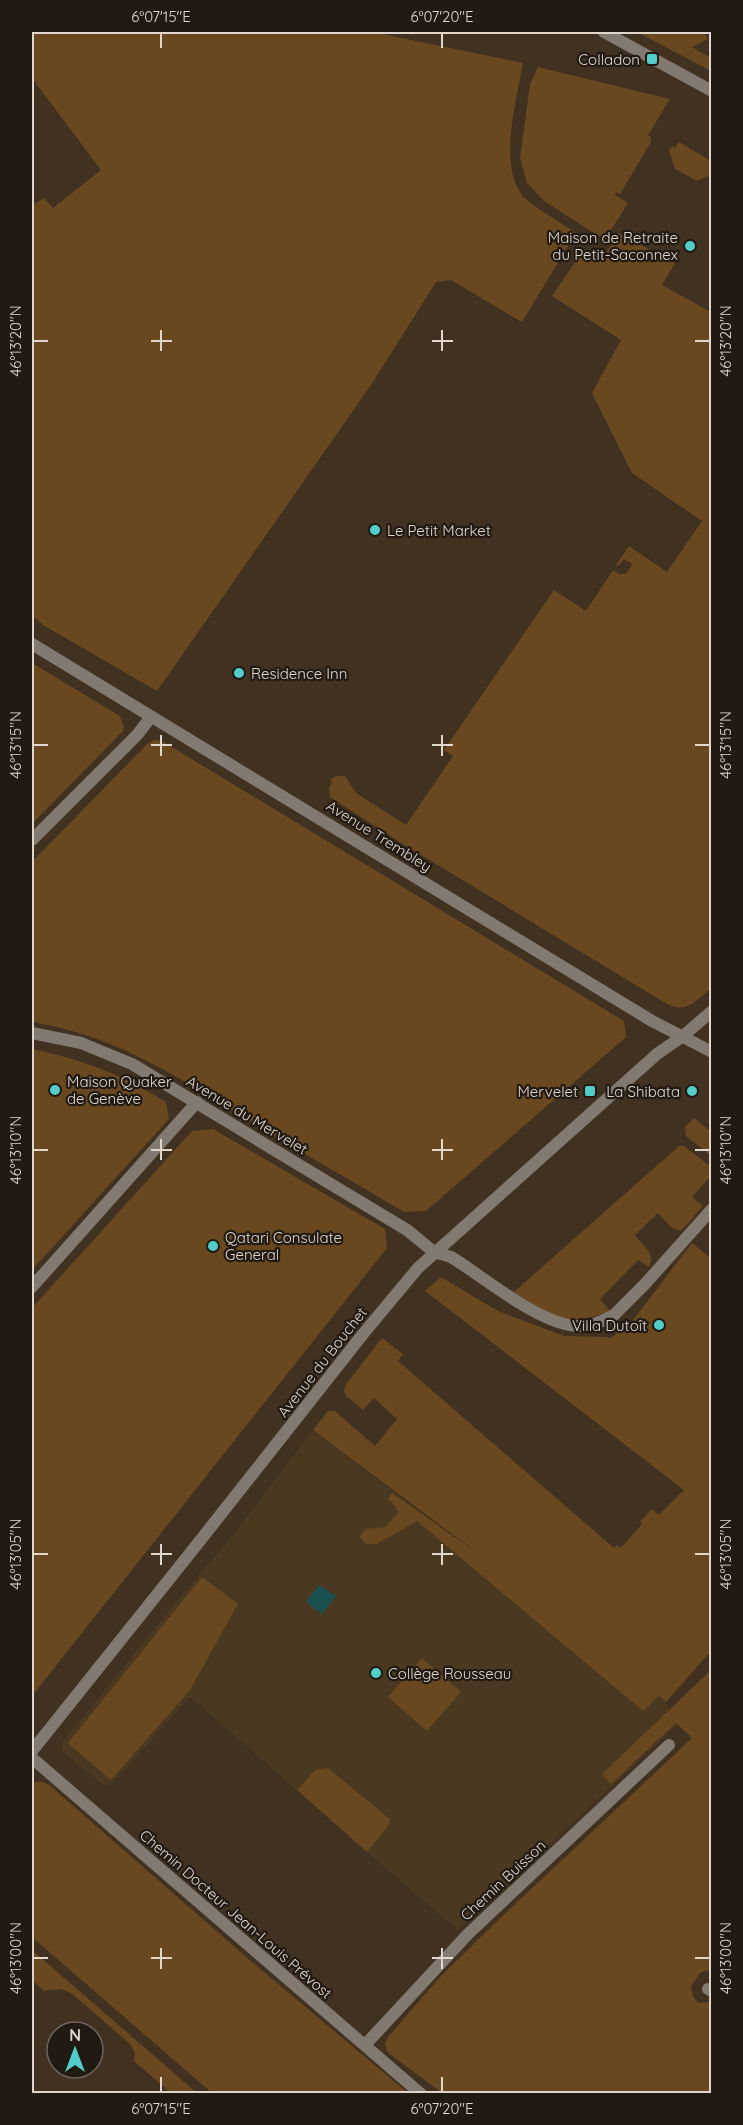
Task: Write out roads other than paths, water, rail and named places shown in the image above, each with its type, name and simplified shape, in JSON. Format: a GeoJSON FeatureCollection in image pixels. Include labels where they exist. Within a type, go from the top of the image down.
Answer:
{"type":"FeatureCollection","features":[{"type":"Feature","properties":{"kind":"street"},"geometry":{"type":"LineString","coordinates":[[604,32],[711,91]]}},
{"type":"Feature","properties":{"kind":"street","name":"Avenue Trembley"},"geometry":{"type":"LineString","coordinates":[[32,644],[271,787],[652,1021],[711,1052]]}},
{"type":"Feature","properties":{"kind":"street"},"geometry":{"type":"LineString","coordinates":[[32,840],[137,735],[151,717]]}},
{"type":"Feature","properties":{"kind":"street","name":"Avenue du Bouchet"},"geometry":{"type":"LineString","coordinates":[[32,1751],[403,1284],[434,1252],[657,1054],[683,1036],[711,1011]]}},
{"type":"Feature","properties":{"kind":"street","name":"Avenue du Mervelet"},"geometry":{"type":"LineString","coordinates":[[32,1033],[81,1043],[132,1064],[407,1230],[434,1252],[451,1257],[551,1321],[578,1326],[597,1324],[614,1315],[645,1284],[711,1209]]}},
{"type":"Feature","properties":{"kind":"street"},"geometry":{"type":"LineString","coordinates":[[32,1287],[197,1102]]}},
{"type":"Feature","properties":{"kind":"street","name":"Chemin Buisson"},"geometry":{"type":"LineString","coordinates":[[365,2045],[468,1934],[669,1745]]}},
{"type":"Feature","properties":{"kind":"street","name":"Chemin Docteur Jean-Louis Prévost"},"geometry":{"type":"LineString","coordinates":[[32,1758],[421,2094]]}},
{"type":"Feature","properties":{"kind":"water"},"geometry":{"type":"Polygon","coordinates":[[[319,1585],[336,1596],[322,1614],[306,1602],[319,1585]]]}},
{"type":"Feature","properties":{"kind":"place","name":"Colladon"},"geometry":{"type":"Point","coordinates":[652,59]}},
{"type":"Feature","properties":{"kind":"place","name":"Maison de Retraite du Petit-Saconnex"},"geometry":{"type":"Point","coordinates":[690,246]}},
{"type":"Feature","properties":{"kind":"place","name":"Le Petit Market"},"geometry":{"type":"Point","coordinates":[375,530]}},
{"type":"Feature","properties":{"kind":"place","name":"Residence Inn"},"geometry":{"type":"Point","coordinates":[239,673]}},
{"type":"Feature","properties":{"kind":"place","name":"Maison Quaker de Genève"},"geometry":{"type":"Point","coordinates":[55,1090]}},
{"type":"Feature","properties":{"kind":"place","name":"Mervelet"},"geometry":{"type":"Point","coordinates":[590,1091]}},
{"type":"Feature","properties":{"kind":"place","name":"La Shibata"},"geometry":{"type":"Point","coordinates":[692,1091]}},
{"type":"Feature","properties":{"kind":"place","name":"Qatari Consulate General"},"geometry":{"type":"Point","coordinates":[213,1246]}},
{"type":"Feature","properties":{"kind":"place","name":"Villa Dutoît"},"geometry":{"type":"Point","coordinates":[659,1325]}},
{"type":"Feature","properties":{"kind":"place","name":"Collège Rousseau"},"geometry":{"type":"Point","coordinates":[376,1673]}}]}
